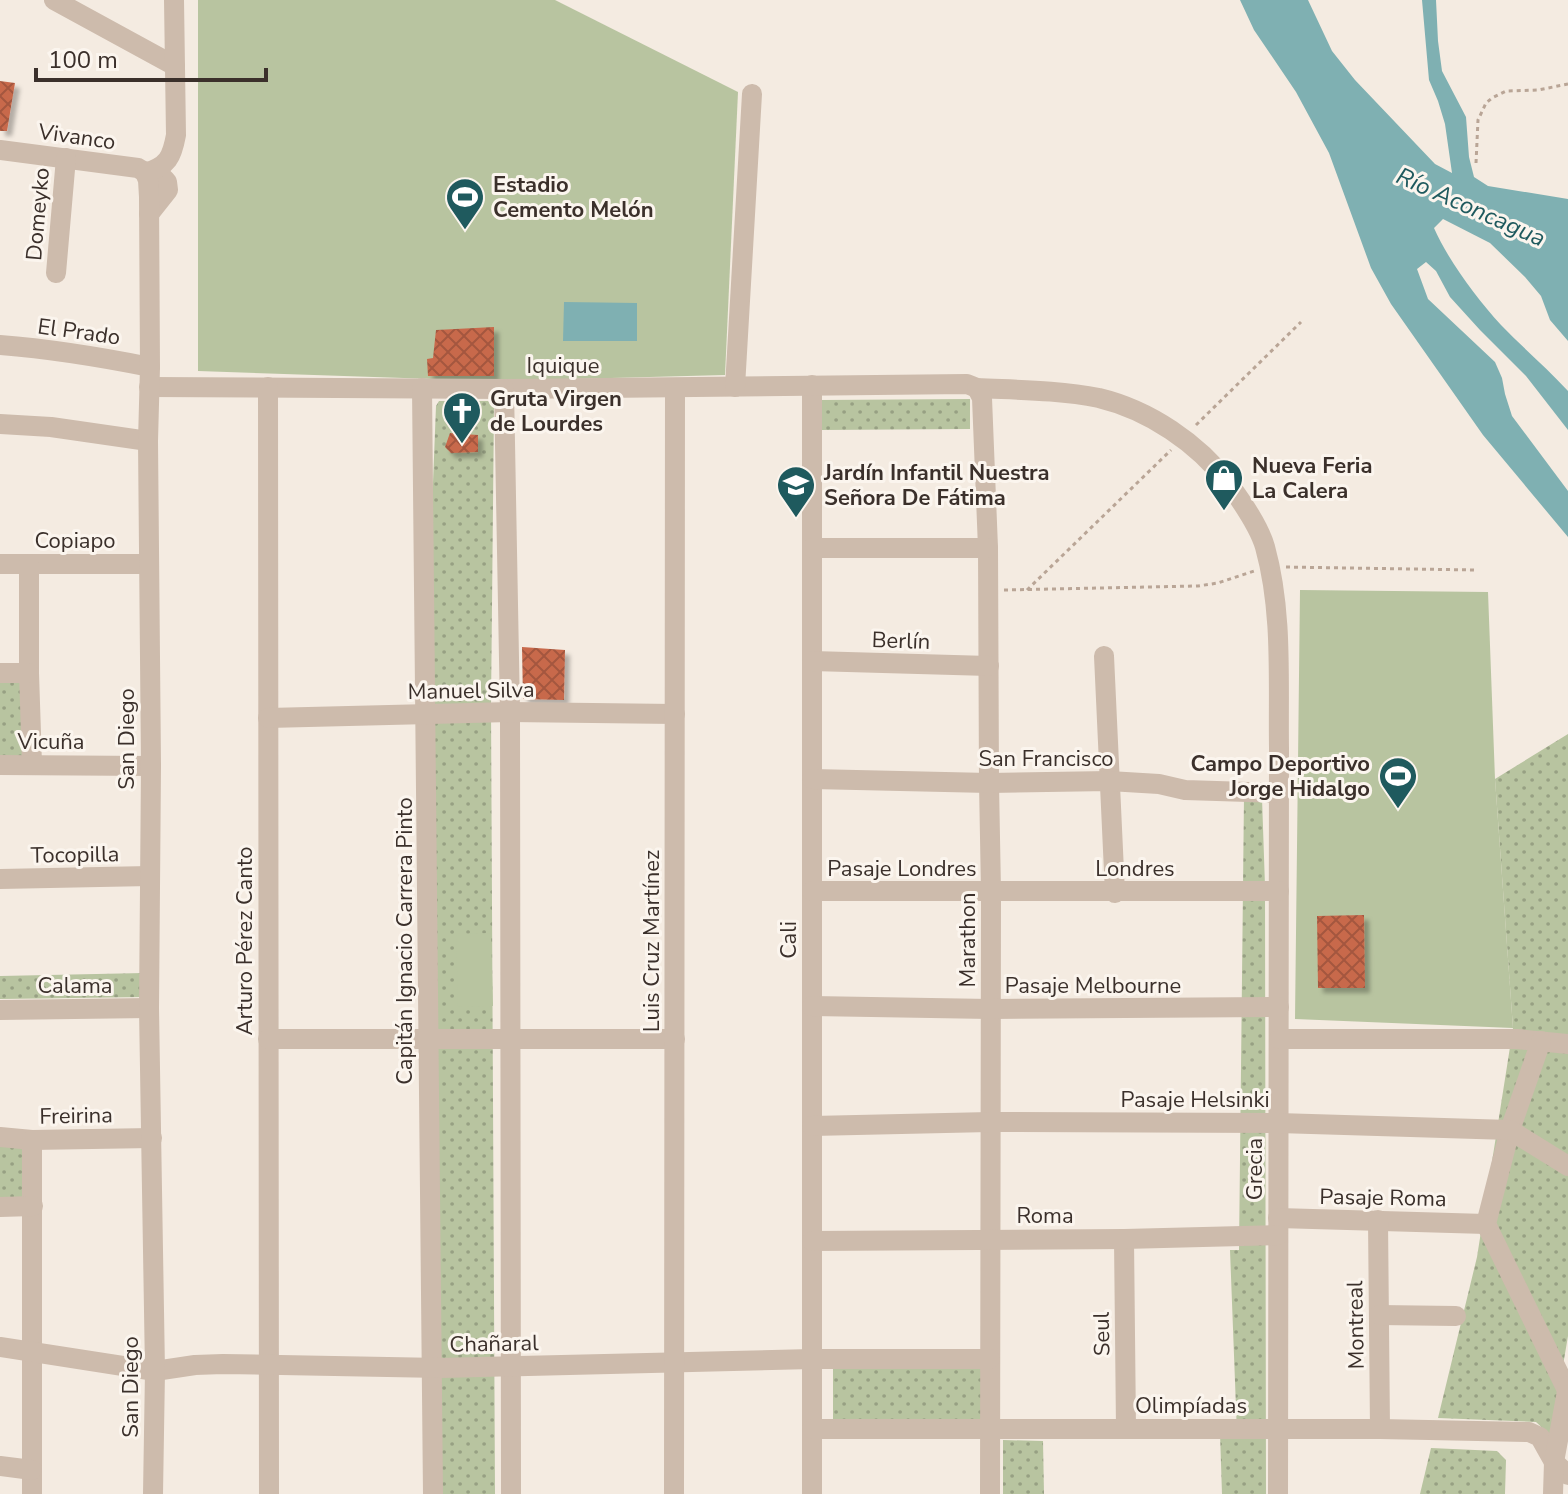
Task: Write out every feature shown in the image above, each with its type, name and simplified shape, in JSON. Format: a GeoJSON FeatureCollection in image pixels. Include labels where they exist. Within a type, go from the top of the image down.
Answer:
{"type":"FeatureCollection","features":[{"type":"Feature","properties":{"kind":"street"},"geometry":{"type":"LineString","coordinates":[[54,0],[175,66]]}},
{"type":"Feature","properties":{"kind":"street"},"geometry":{"type":"LineString","coordinates":[[145,173],[165,163],[172,155],[176,135],[174,0]]}},
{"type":"Feature","properties":{"kind":"street"},"geometry":{"type":"LineString","coordinates":[[735,387],[752,94]]}},
{"type":"Feature","properties":{"kind":"street","name":"Vivanco"},"geometry":{"type":"LineString","coordinates":[[0,150],[138,168],[145,173]]}},
{"type":"Feature","properties":{"kind":"street","name":"Domeyko"},"geometry":{"type":"LineString","coordinates":[[56,273],[66,158]]}},
{"type":"Feature","properties":{"kind":"street","name":"San Diego"},"geometry":{"type":"LineString","coordinates":[[145,173],[149,214],[150,377],[149,1008],[155,1371],[153,1494]]}},
{"type":"Feature","properties":{"kind":"street","name":"El Prado"},"geometry":{"type":"LineString","coordinates":[[0,345],[96,356],[150,377]]}},
{"type":"Feature","properties":{"kind":"street","name":"Iquique"},"geometry":{"type":"LineString","coordinates":[[150,377],[268,387],[504,389],[967,384],[977,388],[1050,391],[1100,399],[1141,412],[1183,438]]}},
{"type":"Feature","properties":{"kind":"street","name":"Cali"},"geometry":{"type":"LineString","coordinates":[[812,385],[812,1494]]}},
{"type":"Feature","properties":{"kind":"street","name":"Arturo Pérez Canto"},"geometry":{"type":"LineString","coordinates":[[268,387],[269,1494]]}},
{"type":"Feature","properties":{"kind":"street","name":"Capitán Ignacio Carrera Pinto"},"geometry":{"type":"LineString","coordinates":[[422,388],[433,1494]]}},
{"type":"Feature","properties":{"kind":"street","name":"Luis Cruz Martínez"},"geometry":{"type":"LineString","coordinates":[[674,1494],[675,388]]}},
{"type":"Feature","properties":{"kind":"street","name":"Marathon"},"geometry":{"type":"LineString","coordinates":[[977,388],[982,398],[988,548],[990,1494]]}},
{"type":"Feature","properties":{"kind":"street"},"geometry":{"type":"LineString","coordinates":[[504,389],[510,712],[511,1494]]}},
{"type":"Feature","properties":{"kind":"street"},"geometry":{"type":"LineString","coordinates":[[0,424],[51,427],[148,441]]}},
{"type":"Feature","properties":{"kind":"street","name":"Grecia"},"geometry":{"type":"LineString","coordinates":[[1183,438],[1221,474],[1243,503],[1264,544],[1276,610],[1279,748],[1278,1494]]}},
{"type":"Feature","properties":{"kind":"street"},"geometry":{"type":"LineString","coordinates":[[812,548],[988,548]]}},
{"type":"Feature","properties":{"kind":"street","name":"Copiapo"},"geometry":{"type":"LineString","coordinates":[[0,564],[149,564]]}},
{"type":"Feature","properties":{"kind":"street"},"geometry":{"type":"LineString","coordinates":[[29,564],[32,764]]}},
{"type":"Feature","properties":{"kind":"street"},"geometry":{"type":"LineString","coordinates":[[1104,656],[1115,893]]}},
{"type":"Feature","properties":{"kind":"street","name":"Berlín"},"geometry":{"type":"LineString","coordinates":[[812,661],[989,666]]}},
{"type":"Feature","properties":{"kind":"street"},"geometry":{"type":"LineString","coordinates":[[0,673],[29,673]]}},
{"type":"Feature","properties":{"kind":"street","name":"Manuel Silva"},"geometry":{"type":"LineString","coordinates":[[268,718],[510,712],[675,714]]}},
{"type":"Feature","properties":{"kind":"street","name":"Vicuña"},"geometry":{"type":"LineString","coordinates":[[0,765],[151,766]]}},
{"type":"Feature","properties":{"kind":"street","name":"San Francisco"},"geometry":{"type":"LineString","coordinates":[[812,779],[989,783],[1109,781],[1159,784],[1185,790],[1279,793]]}},
{"type":"Feature","properties":{"kind":"street","name":"Tocopilla"},"geometry":{"type":"LineString","coordinates":[[0,879],[150,876]]}},
{"type":"Feature","properties":{"kind":"street","name":"Pasaje Londres"},"geometry":{"type":"LineString","coordinates":[[812,891],[991,892]]}},
{"type":"Feature","properties":{"kind":"street","name":"Londres"},"geometry":{"type":"LineString","coordinates":[[991,892],[1279,891]]}},
{"type":"Feature","properties":{"kind":"street","name":"Pasaje Melbourne"},"geometry":{"type":"LineString","coordinates":[[812,1006],[990,1009],[1279,1007]]}},
{"type":"Feature","properties":{"kind":"street","name":"Calama"},"geometry":{"type":"LineString","coordinates":[[0,1010],[149,1008]]}},
{"type":"Feature","properties":{"kind":"street"},"geometry":{"type":"LineString","coordinates":[[268,1039],[675,1039]]}},
{"type":"Feature","properties":{"kind":"street"},"geometry":{"type":"LineString","coordinates":[[1279,1039],[1517,1039],[1568,1044]]}},
{"type":"Feature","properties":{"kind":"street"},"geometry":{"type":"LineString","coordinates":[[1541,1041],[1510,1130],[1486,1224],[1568,1388],[1561,1468],[1553,1494]]}},
{"type":"Feature","properties":{"kind":"street","name":"Pasaje Helsinki"},"geometry":{"type":"LineString","coordinates":[[812,1126],[990,1122],[1278,1123],[1510,1130]]}},
{"type":"Feature","properties":{"kind":"street"},"geometry":{"type":"LineString","coordinates":[[1510,1130],[1568,1166]]}},
{"type":"Feature","properties":{"kind":"street","name":"Freirina"},"geometry":{"type":"LineString","coordinates":[[0,1137],[32,1140],[152,1138]]}},
{"type":"Feature","properties":{"kind":"street"},"geometry":{"type":"LineString","coordinates":[[32,1140],[32,1494]]}},
{"type":"Feature","properties":{"kind":"street"},"geometry":{"type":"LineString","coordinates":[[0,1207],[33,1206]]}},
{"type":"Feature","properties":{"kind":"street","name":"Pasaje Roma"},"geometry":{"type":"LineString","coordinates":[[1278,1226],[1378,1220],[1486,1224]]}},
{"type":"Feature","properties":{"kind":"street","name":"Montreal"},"geometry":{"type":"LineString","coordinates":[[1378,1220],[1380,1429]]}},
{"type":"Feature","properties":{"kind":"street","name":"Roma"},"geometry":{"type":"LineString","coordinates":[[812,1241],[1124,1239],[1278,1226]]}},
{"type":"Feature","properties":{"kind":"street","name":"Seul"},"geometry":{"type":"LineString","coordinates":[[1124,1239],[1126,1429]]}},
{"type":"Feature","properties":{"kind":"street"},"geometry":{"type":"LineString","coordinates":[[1379,1315],[1456,1316]]}},
{"type":"Feature","properties":{"kind":"street","name":"Chañaral"},"geometry":{"type":"LineString","coordinates":[[0,1347],[155,1371],[195,1365],[433,1368],[812,1359],[990,1359]]}},
{"type":"Feature","properties":{"kind":"street","name":"Olimpíadas"},"geometry":{"type":"LineString","coordinates":[[812,1429],[1529,1432],[1540,1437],[1561,1468]]}},
{"type":"Feature","properties":{"kind":"street"},"geometry":{"type":"LineString","coordinates":[[0,1466],[32,1470]]}},
{"type":"Feature","properties":{"kind":"path"},"geometry":{"type":"LineString","coordinates":[[1476,163],[1478,120],[1486,103],[1506,91],[1538,90],[1568,84]]}},
{"type":"Feature","properties":{"kind":"path"},"geometry":{"type":"LineString","coordinates":[[1027,590],[1301,322]]}},
{"type":"Feature","properties":{"kind":"path"},"geometry":{"type":"LineString","coordinates":[[988,591],[1198,586],[1218,583],[1250,571],[1301,566],[1474,570]]}},
{"type":"Feature","properties":{"kind":"green space","name":"Estadio Cemento Melón"},"geometry":{"type":"Polygon","coordinates":[[[198,0],[555,0],[738,92],[725,375],[494,381],[198,371],[198,0]]]}},
{"type":"Feature","properties":{"kind":"green space"},"geometry":{"type":"Polygon","coordinates":[[[970,399],[970,429],[822,430],[821,400],[970,399]]]}},
{"type":"Feature","properties":{"kind":"green space"},"geometry":{"type":"Polygon","coordinates":[[[439,401],[488,401],[494,406],[491,706],[495,1494],[438,1494],[432,508],[436,406],[439,401]]]}},
{"type":"Feature","properties":{"kind":"green space","name":"Campo Deportivo Jorge Hidalgo"},"geometry":{"type":"Polygon","coordinates":[[[1300,590],[1488,592],[1495,779],[1513,1028],[1295,1019],[1300,590]]]}},
{"type":"Feature","properties":{"kind":"green space"},"geometry":{"type":"Polygon","coordinates":[[[0,681],[22,681],[24,759],[0,759],[0,681]]]}},
{"type":"Feature","properties":{"kind":"green space"},"geometry":{"type":"Polygon","coordinates":[[[1568,734],[1568,1336],[1551,1436],[1536,1422],[1438,1418],[1477,1257],[1513,1028],[1495,779],[1568,734]]]}},
{"type":"Feature","properties":{"kind":"green space"},"geometry":{"type":"Polygon","coordinates":[[[1244,796],[1262,798],[1265,886],[1266,1494],[1222,1494],[1220,1433],[1237,1434],[1230,1250],[1239,1250],[1244,796]]]}},
{"type":"Feature","properties":{"kind":"green space"},"geometry":{"type":"Polygon","coordinates":[[[491,933],[493,1006],[458,1007],[456,934],[491,933]]]}},
{"type":"Feature","properties":{"kind":"green space"},"geometry":{"type":"Polygon","coordinates":[[[144,973],[144,997],[0,999],[0,976],[144,973]]]}},
{"type":"Feature","properties":{"kind":"green space"},"geometry":{"type":"Polygon","coordinates":[[[0,1145],[27,1146],[28,1199],[0,1201],[0,1145]]]}},
{"type":"Feature","properties":{"kind":"green space"},"geometry":{"type":"Polygon","coordinates":[[[833,1367],[982,1369],[982,1421],[833,1425],[833,1367]]]}},
{"type":"Feature","properties":{"kind":"green space"},"geometry":{"type":"Polygon","coordinates":[[[1003,1440],[1043,1441],[1044,1494],[1003,1494],[1003,1440]]]}},
{"type":"Feature","properties":{"kind":"green space"},"geometry":{"type":"Polygon","coordinates":[[[1431,1448],[1497,1451],[1506,1460],[1505,1494],[1420,1494],[1431,1448]]]}},
{"type":"Feature","properties":{"kind":"water","name":"Río Aconcagua"},"geometry":{"type":"Polygon","coordinates":[[[1240,0],[1308,0],[1332,51],[1355,80],[1435,164],[1452,173],[1445,124],[1429,80],[1422,0],[1436,0],[1442,71],[1466,117],[1474,177],[1488,186],[1568,199],[1568,341],[1550,320],[1541,296],[1490,243],[1443,219],[1434,228],[1455,266],[1482,303],[1568,391],[1568,430],[1526,376],[1450,297],[1436,271],[1426,262],[1417,269],[1428,299],[1495,362],[1512,416],[1568,491],[1568,537],[1483,435],[1391,304],[1371,268],[1329,153],[1296,92],[1254,30],[1240,0]]]}},
{"type":"Feature","properties":{"kind":"water"},"geometry":{"type":"Polygon","coordinates":[[[564,302],[637,303],[637,341],[563,341],[564,302]]]}},
{"type":"Feature","properties":{"kind":"building"},"geometry":{"type":"Polygon","coordinates":[[[0,81],[15,83],[7,131],[0,131],[0,81]]]}},
{"type":"Feature","properties":{"kind":"building"},"geometry":{"type":"Polygon","coordinates":[[[494,327],[494,376],[428,376],[427,359],[433,358],[436,330],[494,327]]]}},
{"type":"Feature","properties":{"kind":"building","name":"Gruta Virgen de Lourdes"},"geometry":{"type":"Polygon","coordinates":[[[450,433],[478,435],[478,452],[451,453],[445,447],[450,433]]]}},
{"type":"Feature","properties":{"kind":"building"},"geometry":{"type":"Polygon","coordinates":[[[522,647],[565,650],[564,700],[523,699],[522,647]]]}},
{"type":"Feature","properties":{"kind":"building"},"geometry":{"type":"Polygon","coordinates":[[[1364,915],[1365,988],[1318,988],[1317,916],[1364,915]]]}},
{"type":"Feature","properties":{"kind":"place","name":"Estadio Cemento Melón"},"geometry":{"type":"Point","coordinates":[465,231]}},
{"type":"Feature","properties":{"kind":"place","name":"Gruta Virgen de Lourdes"},"geometry":{"type":"Point","coordinates":[462,445]}},
{"type":"Feature","properties":{"kind":"place","name":"Nueva Feria La Calera"},"geometry":{"type":"Point","coordinates":[1224,512]}},
{"type":"Feature","properties":{"kind":"place","name":"Jardín Infantil Nuestra Señora De Fátima"},"geometry":{"type":"Point","coordinates":[796,519]}},
{"type":"Feature","properties":{"kind":"place","name":"Campo Deportivo Jorge Hidalgo"},"geometry":{"type":"Point","coordinates":[1398,810]}}]}
